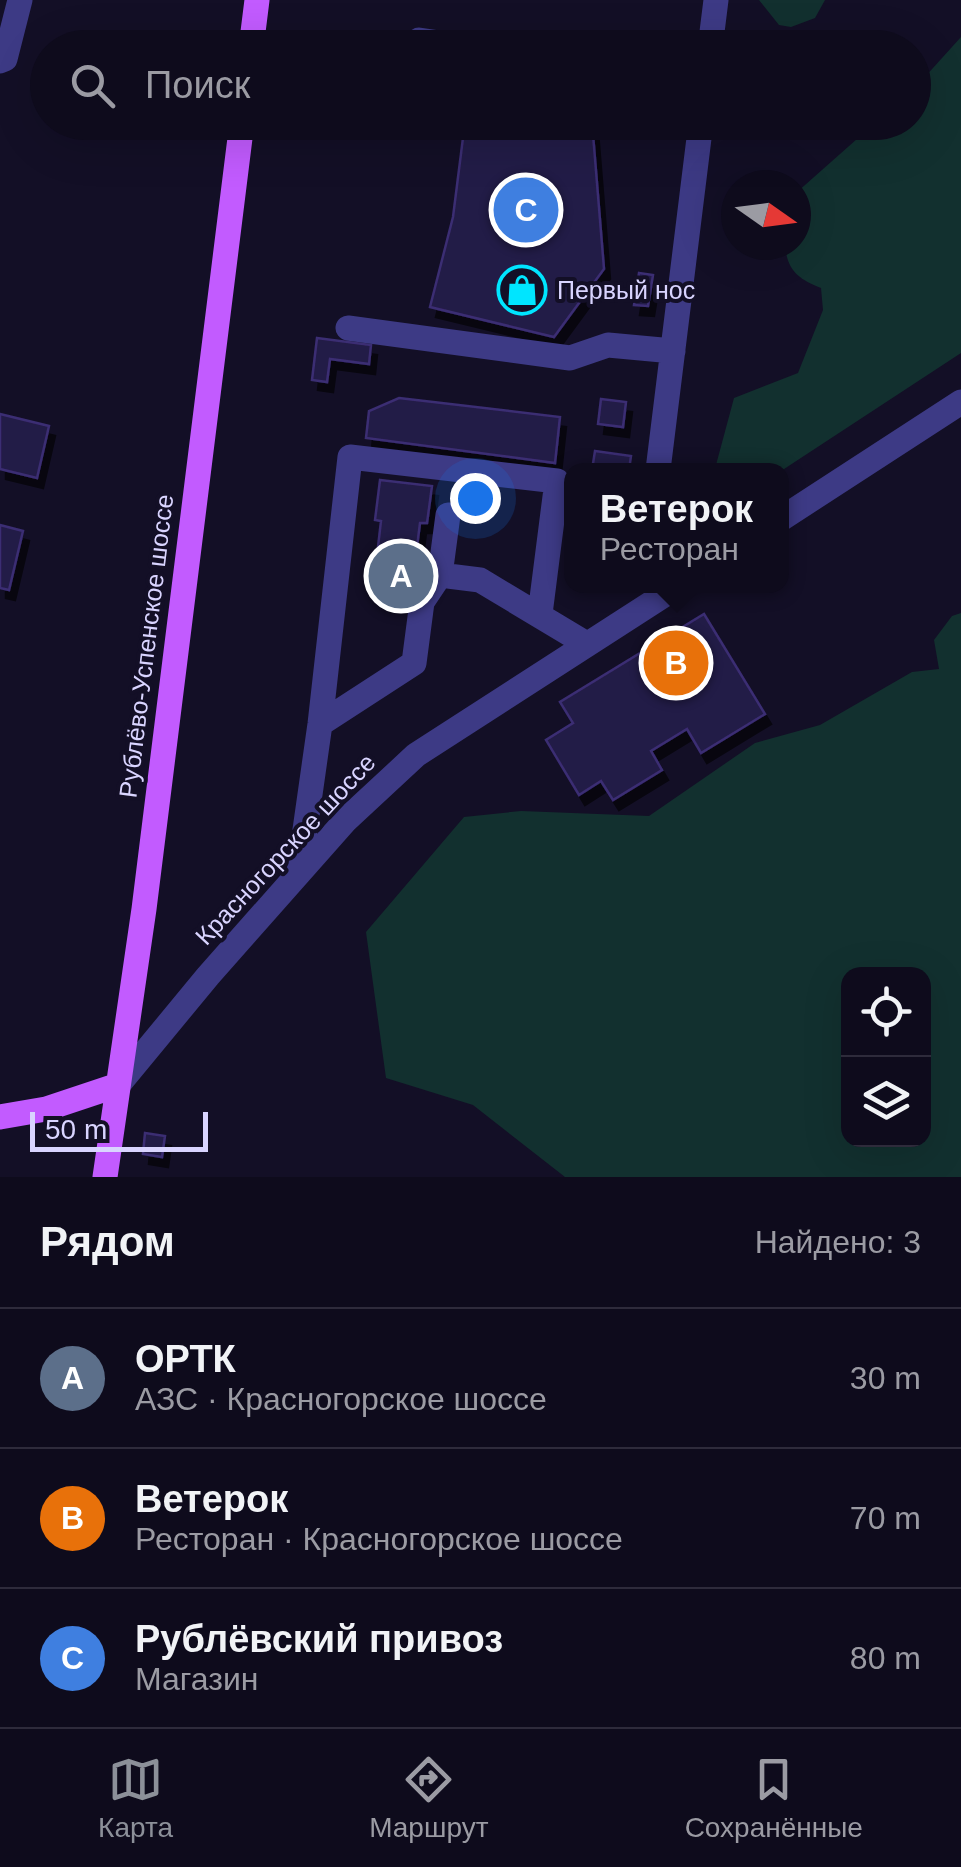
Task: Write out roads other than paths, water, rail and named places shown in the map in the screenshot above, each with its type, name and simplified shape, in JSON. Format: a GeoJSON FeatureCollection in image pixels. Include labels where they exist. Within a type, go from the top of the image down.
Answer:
{"type":"FeatureCollection","features":[{"type":"Feature","properties":{"kind":"main road"},"geometry":{"type":"LineString","coordinates":[[254,30],[258,0]]}},
{"type":"Feature","properties":{"kind":"main road","name":"Рублёво-Успенское шоссе"},"geometry":{"type":"LineString","coordinates":[[105,1177],[144,910],[240,140]]}},
{"type":"Feature","properties":{"kind":"main road"},"geometry":{"type":"LineString","coordinates":[[0,1117],[46,1109],[118,1085]]}},
{"type":"Feature","properties":{"kind":"street"},"geometry":{"type":"LineString","coordinates":[[0,62],[5,59],[20,0]]}},
{"type":"Feature","properties":{"kind":"street"},"geometry":{"type":"LineString","coordinates":[[712,30],[716,0]]}},
{"type":"Feature","properties":{"kind":"street"},"geometry":{"type":"LineString","coordinates":[[659,463],[699,140]]}},
{"type":"Feature","properties":{"kind":"street"},"geometry":{"type":"LineString","coordinates":[[348,328],[570,358],[608,345],[672,351]]}},
{"type":"Feature","properties":{"kind":"street"},"geometry":{"type":"LineString","coordinates":[[789,514],[961,402]]}},
{"type":"Feature","properties":{"kind":"street"},"geometry":{"type":"LineString","coordinates":[[299,872],[350,457],[557,481],[540,614]]}},
{"type":"Feature","properties":{"kind":"street"},"geometry":{"type":"LineString","coordinates":[[320,724],[414,663],[422,602],[440,575],[448,516]]}},
{"type":"Feature","properties":{"kind":"street"},"geometry":{"type":"LineString","coordinates":[[440,575],[480,580],[585,643]]}},
{"type":"Feature","properties":{"kind":"street","name":"Красногорское шоссе"},"geometry":{"type":"LineString","coordinates":[[118,1085],[346,820],[416,755],[585,643],[642,598]]}},
{"type":"Feature","properties":{"kind":"place","name":"Рублёвский привоз"},"geometry":{"type":"Point","coordinates":[526,210]}},
{"type":"Feature","properties":{"kind":"place","name":"Первый нос"},"geometry":{"type":"Point","coordinates":[522,290]}},
{"type":"Feature","properties":{"kind":"place","name":"ОРТК"},"geometry":{"type":"Point","coordinates":[401,576]}},
{"type":"Feature","properties":{"kind":"place","name":"Ветерок"},"geometry":{"type":"Point","coordinates":[676,663]}}]}
